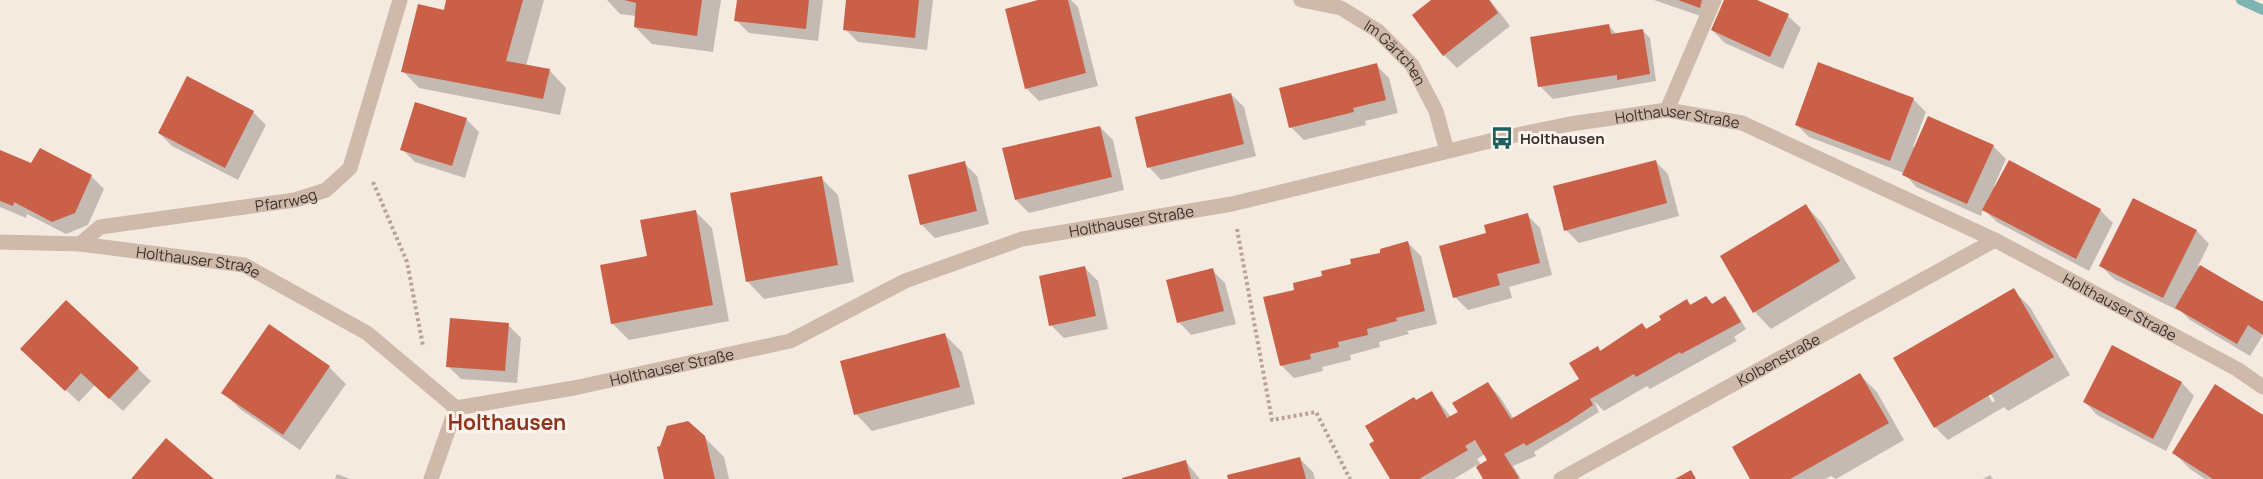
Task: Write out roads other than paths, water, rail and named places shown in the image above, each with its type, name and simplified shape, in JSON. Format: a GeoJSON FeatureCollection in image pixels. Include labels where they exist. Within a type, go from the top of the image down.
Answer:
{"type":"FeatureCollection","features":[{"type":"Feature","properties":{"kind":"street","name":"Pfarrweg"},"geometry":{"type":"LineString","coordinates":[[80,244],[100,227],[295,200],[326,190],[350,168],[400,0]]}},
{"type":"Feature","properties":{"kind":"street","name":"Im Gärtchen"},"geometry":{"type":"LineString","coordinates":[[1301,0],[1341,8],[1377,31],[1412,65],[1436,111],[1447,151]]}},
{"type":"Feature","properties":{"kind":"street"},"geometry":{"type":"LineString","coordinates":[[1667,110],[1714,0]]}},
{"type":"Feature","properties":{"kind":"street","name":"Holthauser Straße"},"geometry":{"type":"LineString","coordinates":[[0,243],[80,244],[244,265],[367,333],[456,408],[574,388],[790,341],[905,281],[1022,239],[1232,204],[1447,151],[1570,124],[1667,110],[1742,123],[1995,240],[2237,369],[2263,387]]}},
{"type":"Feature","properties":{"kind":"street","name":"Kolbenstraße"},"geometry":{"type":"LineString","coordinates":[[1561,479],[1995,240]]}},
{"type":"Feature","properties":{"kind":"street"},"geometry":{"type":"LineString","coordinates":[[431,479],[456,408]]}},
{"type":"Feature","properties":{"kind":"waterway"},"geometry":{"type":"LineString","coordinates":[[2241,0],[2263,10]]}},
{"type":"Feature","properties":{"kind":"place","name":"Holthausen"},"geometry":{"type":"Point","coordinates":[1502,138]}},
{"type":"Feature","properties":{"kind":"district","name":"Holthausen"},"geometry":{"type":"Point","coordinates":[507,422]}}]}
